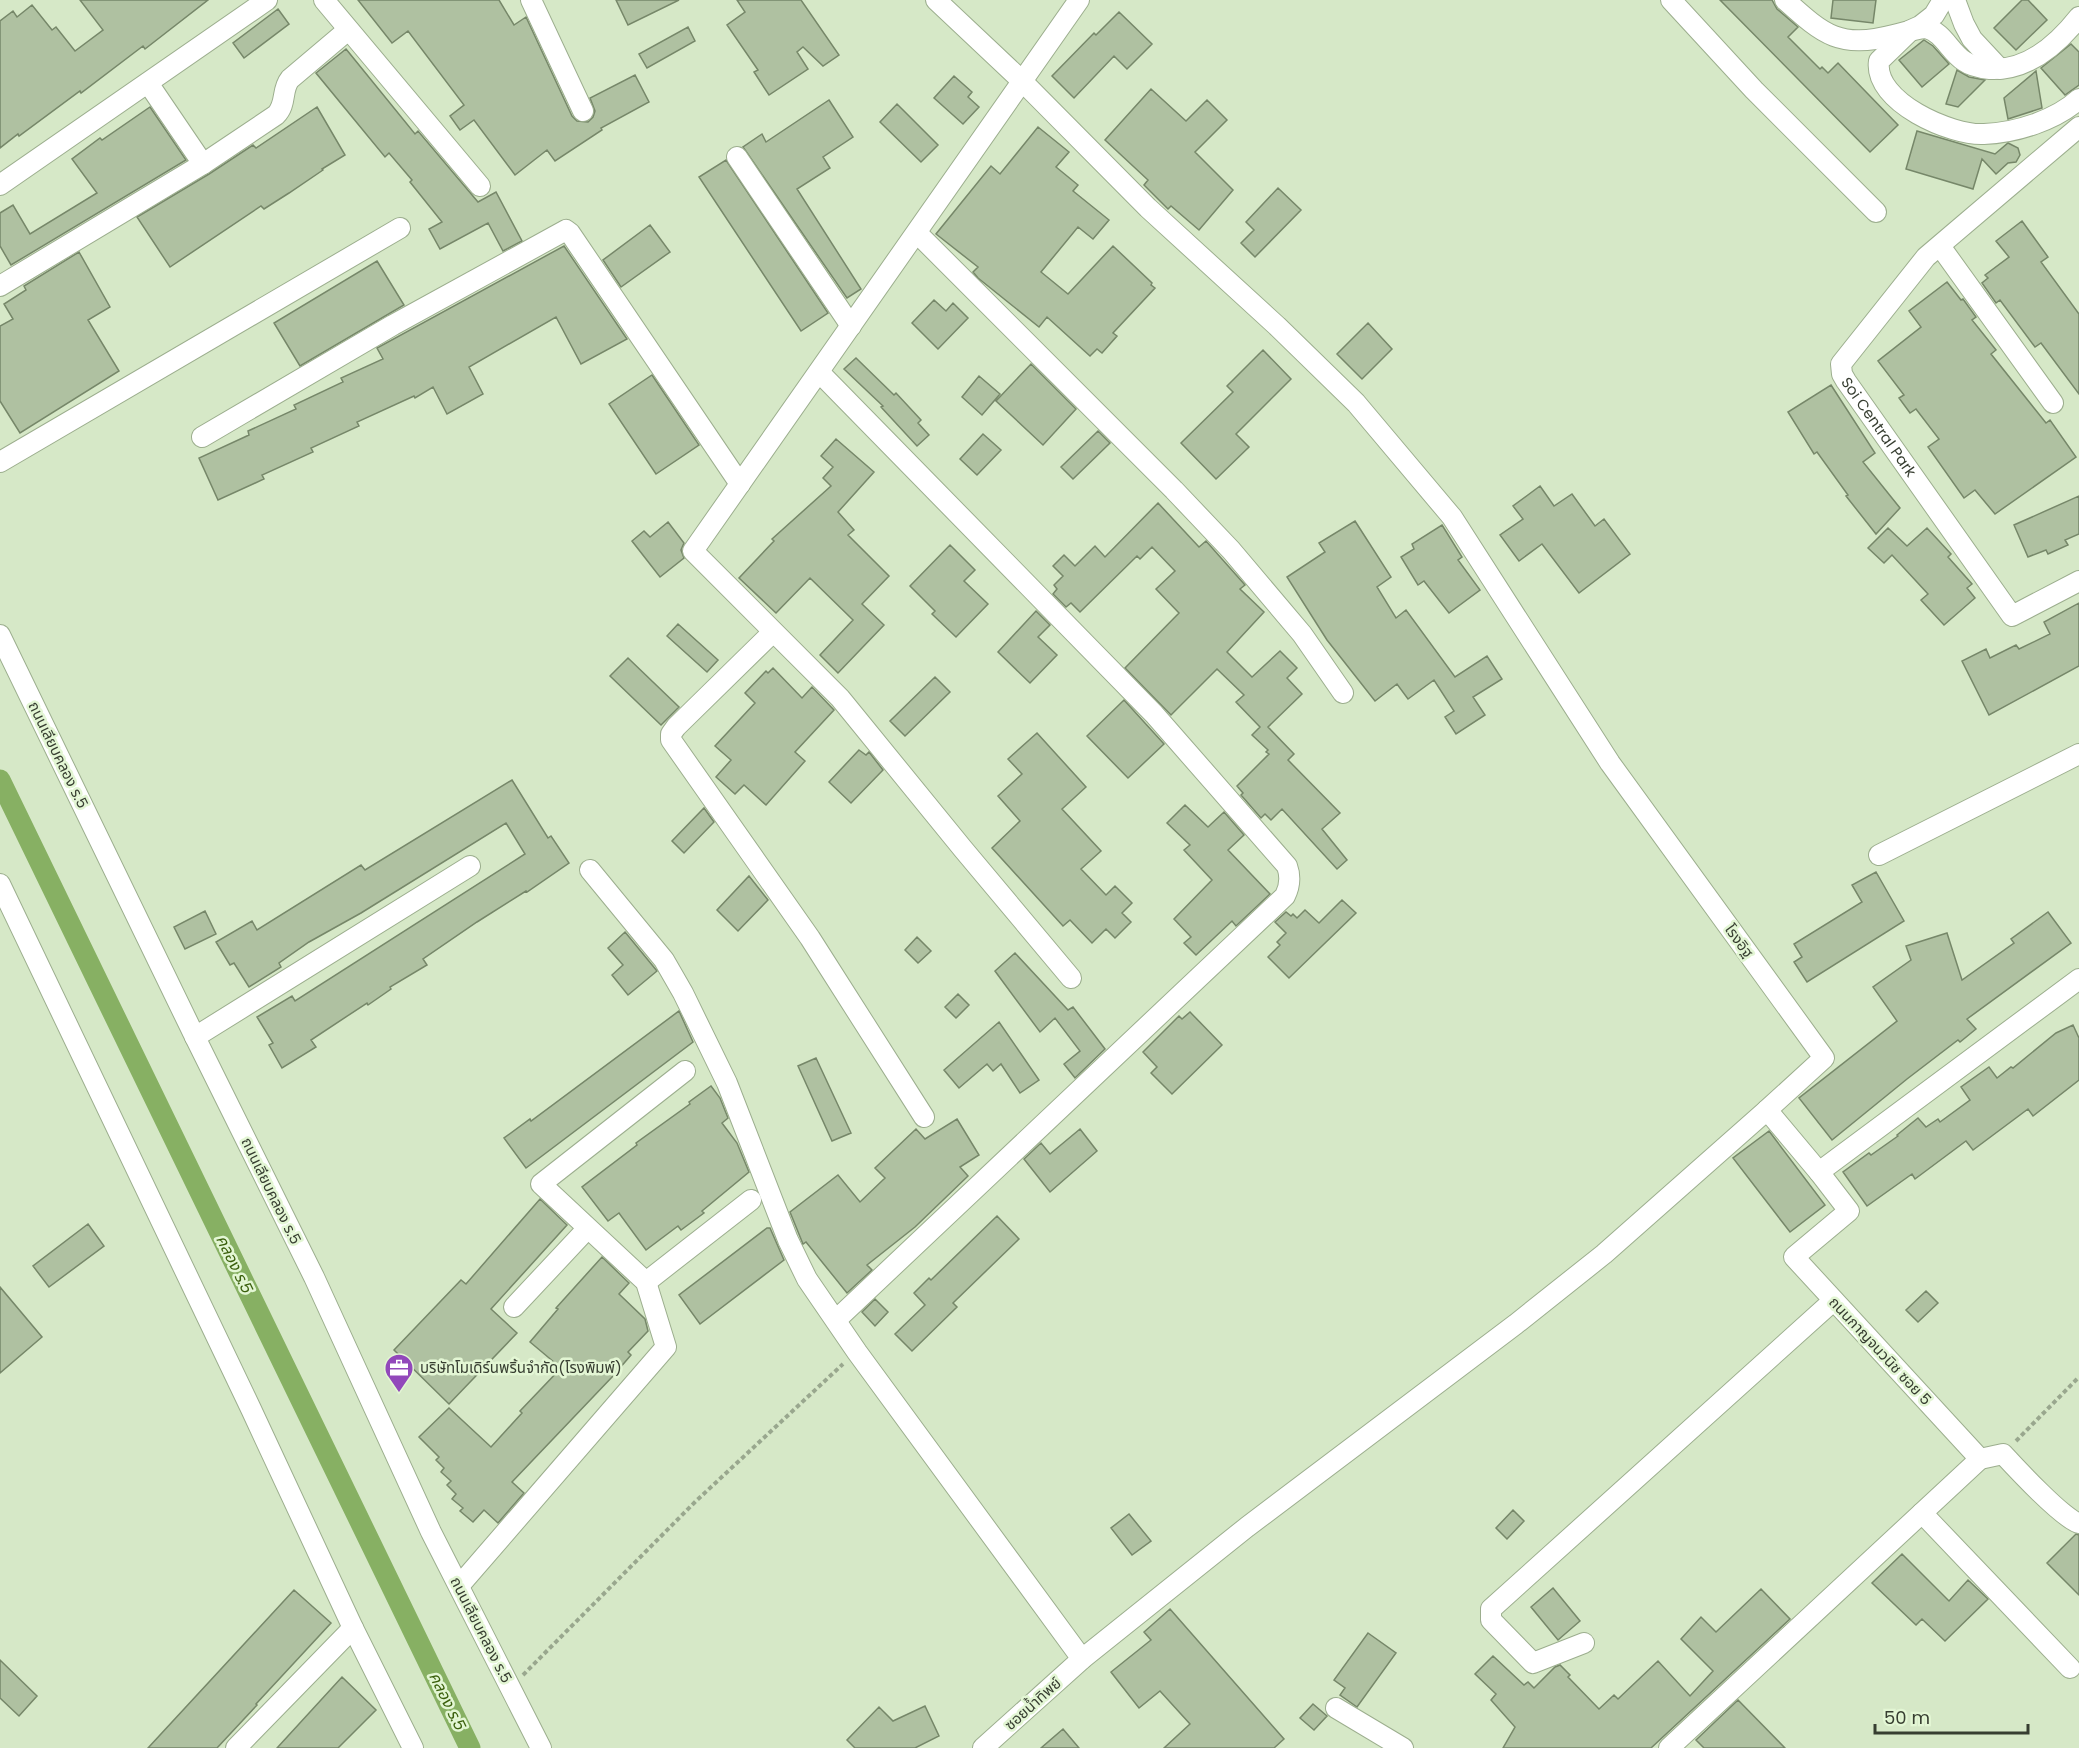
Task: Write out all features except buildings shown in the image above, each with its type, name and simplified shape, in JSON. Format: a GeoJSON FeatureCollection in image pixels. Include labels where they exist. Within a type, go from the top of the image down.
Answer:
{"type":"FeatureCollection","features":[{"type":"Feature","properties":{"kind":"street"},"geometry":{"type":"LineString","coordinates":[[0,185],[267,0]]}},
{"type":"Feature","properties":{"kind":"street"},"geometry":{"type":"LineString","coordinates":[[324,0],[480,186]]}},
{"type":"Feature","properties":{"kind":"street"},"geometry":{"type":"LineString","coordinates":[[531,0],[584,111]]}},
{"type":"Feature","properties":{"kind":"street"},"geometry":{"type":"LineString","coordinates":[[936,0],[1022,81]]}},
{"type":"Feature","properties":{"kind":"street"},"geometry":{"type":"LineString","coordinates":[[1071,978],[840,699],[693,550],[1079,0]]}},
{"type":"Feature","properties":{"kind":"street"},"geometry":{"type":"LineString","coordinates":[[1671,0],[1754,90],[1876,212]]}},
{"type":"Feature","properties":{"kind":"street"},"geometry":{"type":"LineString","coordinates":[[1785,0],[1824,33],[1844,40],[1856,42],[1911,30],[1930,29],[1966,62],[1983,68],[2000,69],[2018,67],[2038,56],[2079,17]]}},
{"type":"Feature","properties":{"kind":"street"},"geometry":{"type":"LineString","coordinates":[[1943,0],[1926,22],[1911,30],[1880,60],[1878,70],[1881,79],[1900,102],[1950,129],[1971,134],[2022,128],[2056,114],[2079,99]]}},
{"type":"Feature","properties":{"kind":"street"},"geometry":{"type":"LineString","coordinates":[[1955,0],[1972,39],[2000,69]]}},
{"type":"Feature","properties":{"kind":"street"},"geometry":{"type":"LineString","coordinates":[[0,286],[204,164],[276,115],[283,106],[286,85],[290,79],[348,30]]}},
{"type":"Feature","properties":{"kind":"street","name":"โรงอิฐ"},"geometry":{"type":"LineString","coordinates":[[1022,81],[1140,200],[1277,326],[1356,403],[1452,517],[1610,763],[1824,1058],[1767,1110]]}},
{"type":"Feature","properties":{"kind":"street"},"geometry":{"type":"LineString","coordinates":[[147,83],[204,164]]}},
{"type":"Feature","properties":{"kind":"street","name":"Soi Central Park"},"geometry":{"type":"LineString","coordinates":[[2079,127],[1926,257],[1841,364],[1842,374],[2012,615],[2079,581]]}},
{"type":"Feature","properties":{"kind":"street"},"geometry":{"type":"LineString","coordinates":[[737,157],[851,326]]}},
{"type":"Feature","properties":{"kind":"street"},"geometry":{"type":"LineString","coordinates":[[0,462],[400,228]]}},
{"type":"Feature","properties":{"kind":"street"},"geometry":{"type":"LineString","coordinates":[[202,437],[393,325],[566,230],[740,484]]}},
{"type":"Feature","properties":{"kind":"street"},"geometry":{"type":"LineString","coordinates":[[917,233],[1231,550],[1302,634],[1343,693]]}},
{"type":"Feature","properties":{"kind":"street"},"geometry":{"type":"LineString","coordinates":[[1940,246],[2053,403]]}},
{"type":"Feature","properties":{"kind":"street"},"geometry":{"type":"LineString","coordinates":[[819,372],[1154,714],[1287,867],[1290,880],[1286,896],[836,1320]]}},
{"type":"Feature","properties":{"kind":"street"},"geometry":{"type":"LineString","coordinates":[[773,632],[676,727],[671,734],[671,740],[810,938],[924,1117]]}},
{"type":"Feature","properties":{"kind":"street","name":"ถนนเลียบคลอง ร.5"},"geometry":{"type":"LineString","coordinates":[[0,635],[314,1277],[431,1532],[541,1748]]}},
{"type":"Feature","properties":{"kind":"street"},"geometry":{"type":"LineString","coordinates":[[1879,855],[2079,754]]}},
{"type":"Feature","properties":{"kind":"street"},"geometry":{"type":"LineString","coordinates":[[195,1037],[470,866]]}},
{"type":"Feature","properties":{"kind":"street"},"geometry":{"type":"LineString","coordinates":[[590,870],[664,960],[683,993],[727,1083],[788,1240],[807,1279],[857,1352],[1082,1659]]}},
{"type":"Feature","properties":{"kind":"street"},"geometry":{"type":"LineString","coordinates":[[0,884],[251,1409],[352,1628],[413,1748]]}},
{"type":"Feature","properties":{"kind":"street"},"geometry":{"type":"LineString","coordinates":[[1767,1110],[1819,1172],[2079,979]]}},
{"type":"Feature","properties":{"kind":"street"},"geometry":{"type":"LineString","coordinates":[[459,1586],[666,1347],[646,1282],[541,1184],[685,1071]]}},
{"type":"Feature","properties":{"kind":"street","name":"ซอยน้ำทิพย์"},"geometry":{"type":"LineString","coordinates":[[983,1748],[1082,1659],[1247,1527],[1516,1324],[1604,1254],[1767,1110]]}},
{"type":"Feature","properties":{"kind":"street","name":"ถนนกาญจนวนิช ซอย 5"},"geometry":{"type":"LineString","coordinates":[[1819,1172],[1849,1211],[1794,1257],[1980,1460]]}},
{"type":"Feature","properties":{"kind":"street"},"geometry":{"type":"LineString","coordinates":[[646,1282],[751,1200]]}},
{"type":"Feature","properties":{"kind":"street"},"geometry":{"type":"LineString","coordinates":[[514,1307],[587,1229]]}},
{"type":"Feature","properties":{"kind":"street"},"geometry":{"type":"LineString","coordinates":[[1584,1643],[1533,1663],[1491,1620],[1491,1610],[1833,1301]]}},
{"type":"Feature","properties":{"kind":"street"},"geometry":{"type":"LineString","coordinates":[[1669,1748],[1980,1460],[2003,1454],[2056,1507],[2074,1522],[2079,1523]]}},
{"type":"Feature","properties":{"kind":"street"},"geometry":{"type":"LineString","coordinates":[[1922,1513],[2070,1668]]}},
{"type":"Feature","properties":{"kind":"street"},"geometry":{"type":"LineString","coordinates":[[236,1748],[352,1628]]}},
{"type":"Feature","properties":{"kind":"street"},"geometry":{"type":"LineString","coordinates":[[1336,1708],[1403,1748]]}},
{"type":"Feature","properties":{"kind":"path"},"geometry":{"type":"LineString","coordinates":[[511,1688],[694,1502],[857,1352]]}},
{"type":"Feature","properties":{"kind":"path"},"geometry":{"type":"LineString","coordinates":[[2003,1454],[2079,1377]]}},
{"type":"Feature","properties":{"kind":"waterway","name":"คลอง ร.5"},"geometry":{"type":"LineString","coordinates":[[0,780],[470,1748]]}},
{"type":"Feature","properties":{"kind":"place","name":"บริษัทโมเดิร์นพริ้นจำกัด(โรงพิมพ์)"},"geometry":{"type":"Point","coordinates":[399,1394]}}]}
